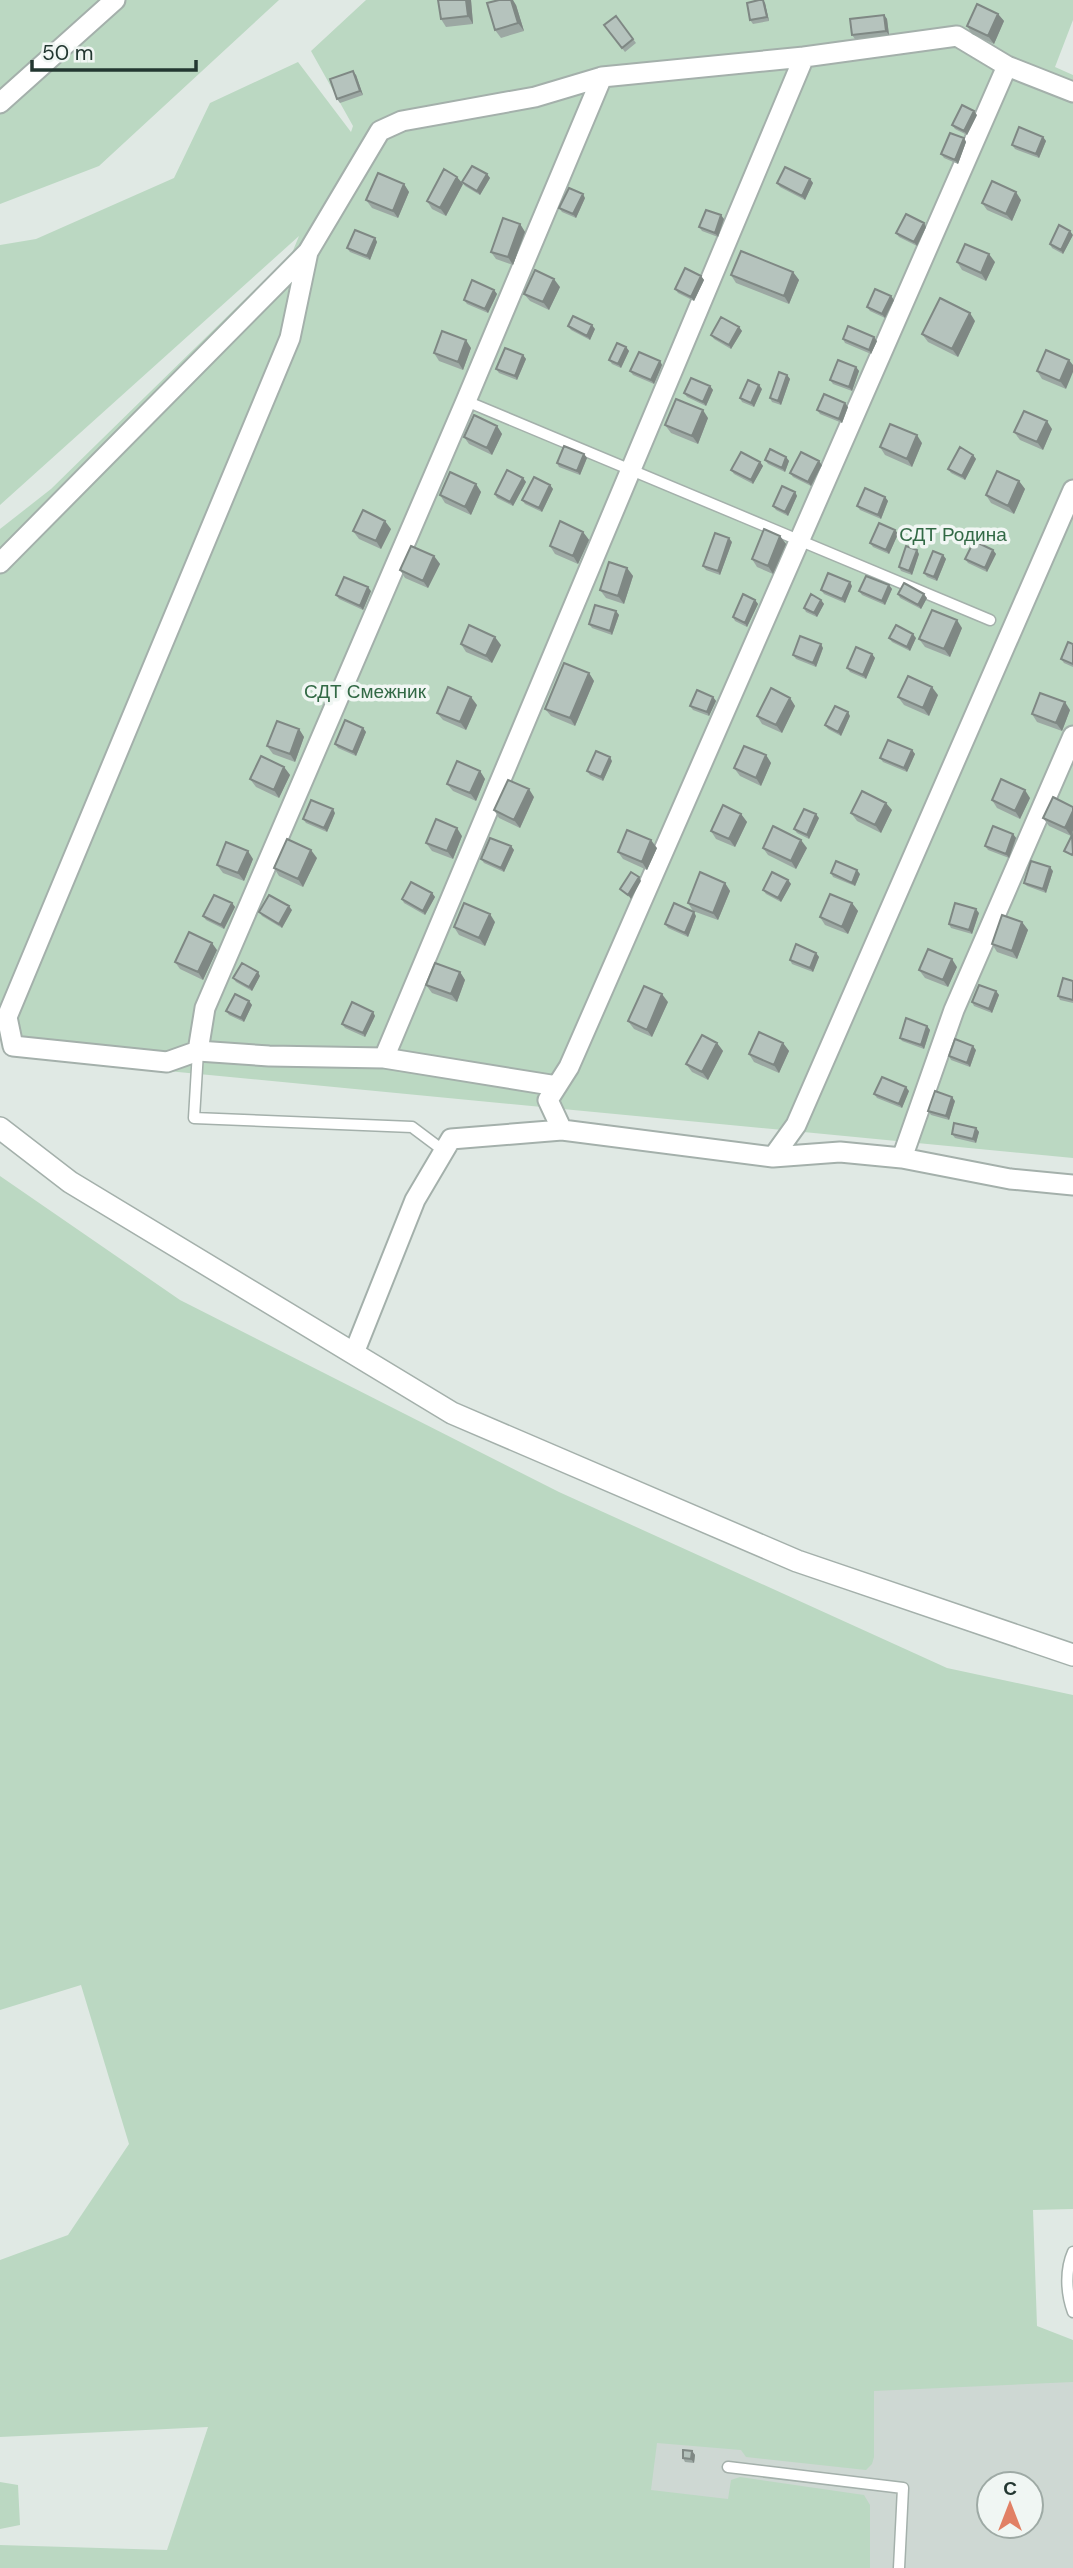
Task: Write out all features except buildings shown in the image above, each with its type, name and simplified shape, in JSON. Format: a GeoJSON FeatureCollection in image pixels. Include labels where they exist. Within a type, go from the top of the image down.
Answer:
{"type":"FeatureCollection","features":[{"type":"Feature","properties":{"kind":"street"},"geometry":{"type":"LineString","coordinates":[[0,103],[114,0]]}},
{"type":"Feature","properties":{"kind":"street"},"geometry":{"type":"LineString","coordinates":[[0,563],[308,252],[380,131],[402,121],[535,97],[602,77],[804,57],[957,36],[1007,66],[1073,92]]}},
{"type":"Feature","properties":{"kind":"street"},"geometry":{"type":"LineString","coordinates":[[384,1058],[804,57]]}},
{"type":"Feature","properties":{"kind":"street"},"geometry":{"type":"LineString","coordinates":[[562,1130],[548,1100],[575,1054],[1007,66]]}},
{"type":"Feature","properties":{"kind":"street"},"geometry":{"type":"LineString","coordinates":[[198,1051],[205,1008],[602,77]]}},
{"type":"Feature","properties":{"kind":"street"},"geometry":{"type":"LineString","coordinates":[[308,252],[290,338],[4,1014],[13,1046],[167,1062],[198,1051],[269,1056],[384,1058],[557,1086]]}},
{"type":"Feature","properties":{"kind":"street"},"geometry":{"type":"LineString","coordinates":[[773,1157],[796,1125],[1073,490]]}},
{"type":"Feature","properties":{"kind":"street"},"geometry":{"type":"LineString","coordinates":[[902,1158],[954,1010],[1073,736]]}},
{"type":"Feature","properties":{"kind":"street"},"geometry":{"type":"LineString","coordinates":[[0,1128],[70,1182],[452,1413],[797,1561],[1073,1655]]}},
{"type":"Feature","properties":{"kind":"street"},"geometry":{"type":"LineString","coordinates":[[354,1353],[415,1200],[451,1139],[562,1130],[773,1157],[840,1152],[902,1158],[1010,1179],[1073,1185]]}},
{"type":"Feature","properties":{"kind":"lane"},"geometry":{"type":"LineString","coordinates":[[466,401],[990,620]]}},
{"type":"Feature","properties":{"kind":"lane"},"geometry":{"type":"LineString","coordinates":[[198,1051],[194,1118],[412,1127],[444,1151]]}},
{"type":"Feature","properties":{"kind":"lane"},"geometry":{"type":"LineString","coordinates":[[1073,2252],[1068,2265],[1068,2298],[1073,2312]]}},
{"type":"Feature","properties":{"kind":"lane"},"geometry":{"type":"LineString","coordinates":[[728,2467],[904,2488],[899,2568]]}},
{"type":"Feature","properties":{"kind":"shaded area"},"geometry":{"type":"Polygon","coordinates":[[[659,2376],[1073,2378],[1073,2568],[603,2568],[659,2376]]]}},
{"type":"Feature","properties":{"kind":"green space"},"geometry":{"type":"Polygon","coordinates":[[[0,0],[279,0],[99,166],[0,204],[0,0]]]}},
{"type":"Feature","properties":{"kind":"green space","name":"СДТ Смежник"},"geometry":{"type":"Polygon","coordinates":[[[366,0],[1073,0],[1073,20],[1055,67],[1073,75],[1073,1158],[22,1057],[0,1038],[0,529],[51,489],[292,253],[299,236],[0,505],[0,245],[36,239],[174,178],[210,103],[298,62],[351,132],[353,126],[311,51],[366,0]]]}},
{"type":"Feature","properties":{"kind":"green space"},"geometry":{"type":"Polygon","coordinates":[[[0,1176],[180,1300],[559,1492],[947,1668],[1073,1695],[1073,2209],[1033,2210],[1037,2326],[1073,2340],[1073,2382],[874,2391],[874,2457],[866,2470],[746,2457],[741,2450],[657,2443],[651,2490],[728,2499],[731,2480],[740,2477],[864,2495],[870,2505],[870,2568],[0,2568],[0,2545],[167,2550],[208,2427],[0,2437],[0,2260],[68,2235],[129,2144],[81,1985],[0,2010],[0,1176]]]}},
{"type":"Feature","properties":{"kind":"green space"},"geometry":{"type":"Polygon","coordinates":[[[0,2482],[18,2485],[20,2525],[0,2529],[0,2482]]]}},
{"type":"Feature","properties":{"kind":"park label","name":"СДТ Родина"},"geometry":{"type":"Point","coordinates":[953,534]}}]}
